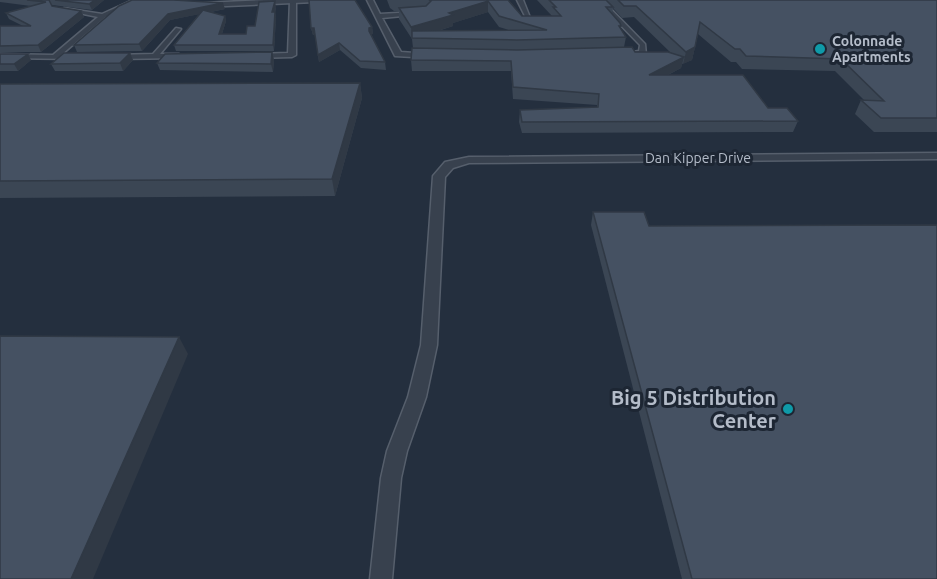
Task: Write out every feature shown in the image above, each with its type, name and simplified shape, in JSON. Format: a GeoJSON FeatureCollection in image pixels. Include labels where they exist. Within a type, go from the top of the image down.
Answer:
{"type":"FeatureCollection","features":[{"type":"Feature","properties":{"kind":"street"},"geometry":{"type":"LineString","coordinates":[[54,57],[103,16],[138,0]]}},
{"type":"Feature","properties":{"kind":"street"},"geometry":{"type":"LineString","coordinates":[[192,4],[315,0]]}},
{"type":"Feature","properties":{"kind":"street"},"geometry":{"type":"LineString","coordinates":[[370,0],[398,54],[435,56]]}},
{"type":"Feature","properties":{"kind":"street"},"geometry":{"type":"LineString","coordinates":[[520,0],[529,19]]}},
{"type":"Feature","properties":{"kind":"street"},"geometry":{"type":"LineString","coordinates":[[599,0],[643,45],[643,53],[620,55]]}},
{"type":"Feature","properties":{"kind":"street"},"geometry":{"type":"LineString","coordinates":[[246,56],[292,55],[293,1]]}},
{"type":"Feature","properties":{"kind":"street"},"geometry":{"type":"LineString","coordinates":[[55,8],[103,16]]}},
{"type":"Feature","properties":{"kind":"street"},"geometry":{"type":"LineString","coordinates":[[378,16],[426,13]]}},
{"type":"Feature","properties":{"kind":"street"},"geometry":{"type":"LineString","coordinates":[[154,57],[178,29]]}},
{"type":"Feature","properties":{"kind":"street"},"geometry":{"type":"LineString","coordinates":[[0,56],[87,57]]}},
{"type":"Feature","properties":{"kind":"street"},"geometry":{"type":"LineString","coordinates":[[110,57],[188,56]]}},
{"type":"Feature","properties":{"kind":"street","name":"Dan Kipper Drive"},"geometry":{"type":"LineString","coordinates":[[381,579],[391,478],[397,451],[417,397],[429,345],[439,176],[449,165],[460,161],[937,156]]}},
{"type":"Feature","properties":{"kind":"building"},"geometry":{"type":"Polygon","coordinates":[[[27,0],[49,0],[52,6],[81,11],[38,45],[0,46],[0,26],[31,26],[6,13],[46,2],[27,0]]]}},
{"type":"Feature","properties":{"kind":"building"},"geometry":{"type":"Polygon","coordinates":[[[55,0],[95,0],[89,4],[55,0]]]}},
{"type":"Feature","properties":{"kind":"building"},"geometry":{"type":"Polygon","coordinates":[[[132,0],[223,3],[168,14],[139,44],[74,45],[119,6],[132,0]]]}},
{"type":"Feature","properties":{"kind":"building"},"geometry":{"type":"Polygon","coordinates":[[[309,0],[355,0],[372,27],[369,31],[385,62],[360,61],[339,43],[318,55],[314,28],[311,28],[309,0]]]}},
{"type":"Feature","properties":{"kind":"building"},"geometry":{"type":"Polygon","coordinates":[[[429,0],[508,0],[522,16],[561,16],[549,0],[606,0],[613,7],[606,7],[620,23],[621,26],[619,26],[626,37],[517,40],[412,38],[412,31],[547,30],[499,16],[488,1],[449,13],[453,15],[411,27],[399,8],[426,6],[431,1],[429,0]]]}},
{"type":"Feature","properties":{"kind":"building"},"geometry":{"type":"Polygon","coordinates":[[[618,0],[937,0],[937,118],[881,118],[861,100],[884,101],[841,59],[746,56],[740,49],[735,49],[700,22],[695,47],[686,52],[636,6],[624,6],[618,0]]]}},
{"type":"Feature","properties":{"kind":"building"},"geometry":{"type":"Polygon","coordinates":[[[275,1],[272,12],[275,12],[273,45],[174,45],[203,10],[225,16],[219,34],[246,34],[247,26],[255,26],[259,2],[275,1]]]}},
{"type":"Feature","properties":{"kind":"building"},"geometry":{"type":"Polygon","coordinates":[[[632,47],[635,52],[668,52],[684,57],[649,75],[743,75],[768,108],[787,108],[798,121],[522,122],[520,110],[598,107],[599,94],[513,87],[511,61],[411,60],[412,48],[517,50],[632,47]]]}},
{"type":"Feature","properties":{"kind":"building"},"geometry":{"type":"Polygon","coordinates":[[[272,52],[271,64],[157,63],[165,54],[272,52]]]}},
{"type":"Feature","properties":{"kind":"building"},"geometry":{"type":"Polygon","coordinates":[[[64,53],[130,53],[120,63],[51,64],[64,53]]]}},
{"type":"Feature","properties":{"kind":"building"},"geometry":{"type":"Polygon","coordinates":[[[0,54],[28,54],[14,64],[0,64],[0,54]]]}},
{"type":"Feature","properties":{"kind":"building"},"geometry":{"type":"Polygon","coordinates":[[[360,83],[332,179],[0,181],[0,84],[360,83]]]}},
{"type":"Feature","properties":{"kind":"building","name":"Big 5 Distribution Center"},"geometry":{"type":"Polygon","coordinates":[[[593,212],[644,212],[649,226],[937,225],[937,579],[692,579],[593,212]]]}},
{"type":"Feature","properties":{"kind":"building"},"geometry":{"type":"Polygon","coordinates":[[[0,336],[179,337],[71,579],[0,579],[0,336]]]}},
{"type":"Feature","properties":{"kind":"place","name":"Colonnade Apartments"},"geometry":{"type":"Point","coordinates":[820,49]}},
{"type":"Feature","properties":{"kind":"place","name":"Big 5 Distribution Center"},"geometry":{"type":"Point","coordinates":[788,409]}}]}
